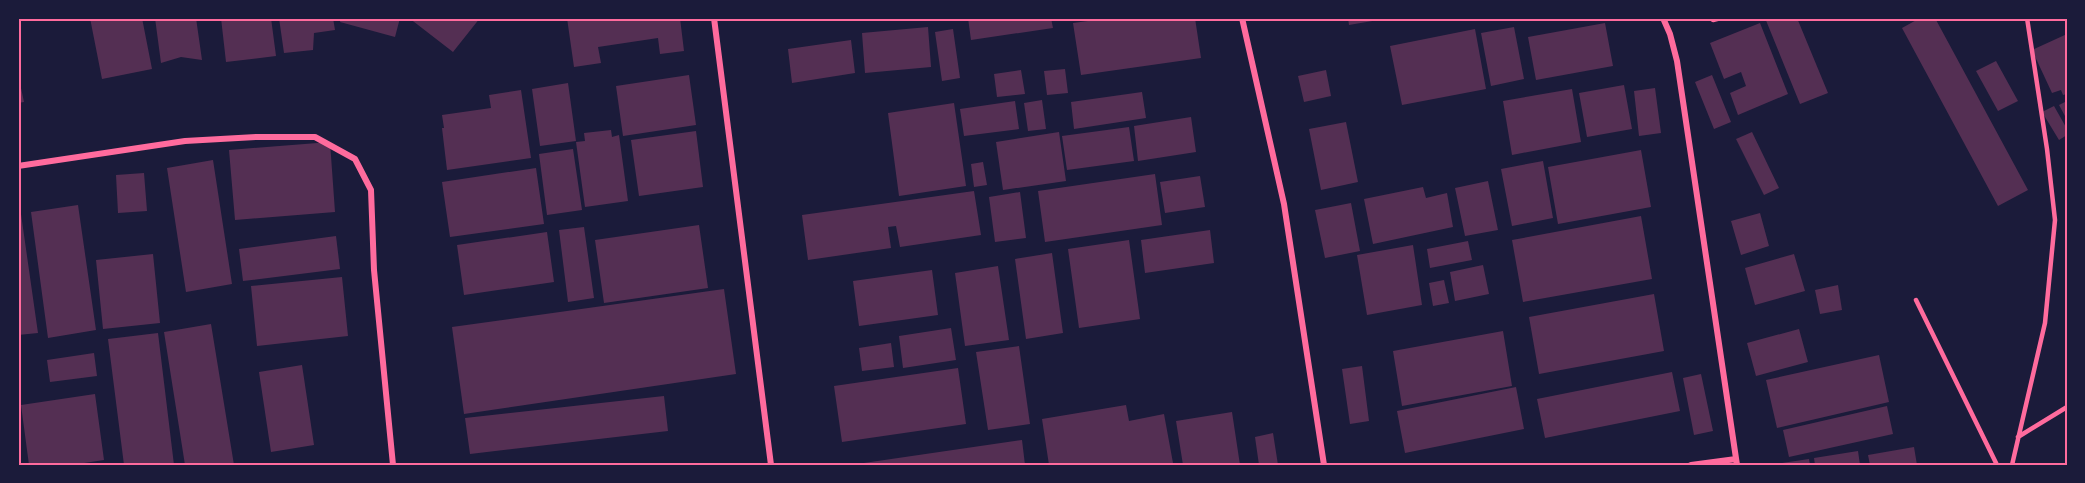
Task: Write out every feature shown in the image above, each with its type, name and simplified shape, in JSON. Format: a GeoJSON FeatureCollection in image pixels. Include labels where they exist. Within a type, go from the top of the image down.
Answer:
{"type":"FeatureCollection","features":[{"type":"Feature","properties":{"kind":"street"},"geometry":{"type":"LineString","coordinates":[[714,18],[771,465]]}},
{"type":"Feature","properties":{"kind":"street"},"geometry":{"type":"LineString","coordinates":[[1242,18],[1284,204],[1324,465]]}},
{"type":"Feature","properties":{"kind":"street"},"geometry":{"type":"LineString","coordinates":[[1663,18],[1677,61],[1736,462],[1692,465]]}},
{"type":"Feature","properties":{"kind":"street"},"geometry":{"type":"LineString","coordinates":[[18,166],[185,141],[256,138],[315,137],[355,159],[371,190],[374,270],[393,465]]}},
{"type":"Feature","properties":{"kind":"lane"},"geometry":{"type":"LineString","coordinates":[[1710,18],[1713,20],[1721,18]]}},
{"type":"Feature","properties":{"kind":"lane"},"geometry":{"type":"LineString","coordinates":[[2012,465],[2045,323],[2055,220],[2047,149],[2027,18]]}},
{"type":"Feature","properties":{"kind":"lane"},"geometry":{"type":"LineString","coordinates":[[1916,300],[1998,465]]}},
{"type":"Feature","properties":{"kind":"lane"},"geometry":{"type":"LineString","coordinates":[[2018,437],[2067,407]]}},
{"type":"Feature","properties":{"kind":"building"},"geometry":{"type":"Polygon","coordinates":[[[90,18],[142,18],[152,69],[102,79],[90,18]]]}},
{"type":"Feature","properties":{"kind":"building"},"geometry":{"type":"Polygon","coordinates":[[[155,18],[196,18],[202,60],[181,57],[161,63],[155,18]]]}},
{"type":"Feature","properties":{"kind":"building"},"geometry":{"type":"Polygon","coordinates":[[[221,18],[271,18],[276,56],[226,62],[221,18]]]}},
{"type":"Feature","properties":{"kind":"building"},"geometry":{"type":"Polygon","coordinates":[[[279,18],[333,18],[335,30],[314,33],[313,50],[284,53],[279,18]]]}},
{"type":"Feature","properties":{"kind":"building"},"geometry":{"type":"Polygon","coordinates":[[[341,18],[400,18],[395,37],[340,22],[341,18]]]}},
{"type":"Feature","properties":{"kind":"building"},"geometry":{"type":"Polygon","coordinates":[[[409,18],[480,18],[453,52],[409,18]]]}},
{"type":"Feature","properties":{"kind":"building"},"geometry":{"type":"Polygon","coordinates":[[[567,18],[680,18],[684,51],[660,54],[658,38],[598,47],[601,63],[574,67],[567,18]]]}},
{"type":"Feature","properties":{"kind":"building"},"geometry":{"type":"Polygon","coordinates":[[[968,18],[1051,18],[1053,28],[971,40],[968,18]]]}},
{"type":"Feature","properties":{"kind":"building"},"geometry":{"type":"Polygon","coordinates":[[[1110,18],[1195,18],[1201,58],[1081,75],[1073,23],[1110,18]]]}},
{"type":"Feature","properties":{"kind":"building"},"geometry":{"type":"Polygon","coordinates":[[[1348,18],[1384,18],[1384,19],[1349,25],[1348,18]]]}},
{"type":"Feature","properties":{"kind":"building"},"geometry":{"type":"Polygon","coordinates":[[[1765,18],[1797,18],[1828,93],[1800,104],[1765,18]]]}},
{"type":"Feature","properties":{"kind":"building"},"geometry":{"type":"Polygon","coordinates":[[[1920,18],[1935,18],[2028,190],[1998,206],[1902,28],[1920,18]]]}},
{"type":"Feature","properties":{"kind":"building"},"geometry":{"type":"Polygon","coordinates":[[[1605,23],[1613,66],[1536,80],[1528,37],[1605,23]]]}},
{"type":"Feature","properties":{"kind":"building"},"geometry":{"type":"Polygon","coordinates":[[[1760,23],[1788,94],[1738,115],[1730,93],[1746,86],[1741,72],[1724,79],[1710,43],[1760,23]]]}},
{"type":"Feature","properties":{"kind":"building"},"geometry":{"type":"Polygon","coordinates":[[[928,27],[931,67],[865,73],[862,33],[928,27]]]}},
{"type":"Feature","properties":{"kind":"building"},"geometry":{"type":"Polygon","coordinates":[[[1514,27],[1524,79],[1491,86],[1481,33],[1514,27]]]}},
{"type":"Feature","properties":{"kind":"building"},"geometry":{"type":"Polygon","coordinates":[[[953,29],[960,78],[942,81],[935,32],[953,29]]]}},
{"type":"Feature","properties":{"kind":"building"},"geometry":{"type":"Polygon","coordinates":[[[1475,29],[1486,89],[1402,105],[1390,46],[1475,29]]]}},
{"type":"Feature","properties":{"kind":"building"},"geometry":{"type":"Polygon","coordinates":[[[2067,34],[2067,94],[2063,95],[2061,90],[2052,93],[2032,50],[2067,34]]]}},
{"type":"Feature","properties":{"kind":"building"},"geometry":{"type":"Polygon","coordinates":[[[851,40],[855,73],[792,83],[788,49],[851,40]]]}},
{"type":"Feature","properties":{"kind":"building"},"geometry":{"type":"Polygon","coordinates":[[[1996,61],[2018,101],[1998,111],[1976,71],[1996,61]]]}},
{"type":"Feature","properties":{"kind":"building"},"geometry":{"type":"Polygon","coordinates":[[[1065,69],[1068,93],[1047,95],[1044,71],[1065,69]]]}},
{"type":"Feature","properties":{"kind":"building"},"geometry":{"type":"Polygon","coordinates":[[[1021,70],[1025,94],[997,97],[994,74],[1021,70]]]}},
{"type":"Feature","properties":{"kind":"building"},"geometry":{"type":"Polygon","coordinates":[[[1326,70],[1331,96],[1304,102],[1298,76],[1326,70]]]}},
{"type":"Feature","properties":{"kind":"building"},"geometry":{"type":"Polygon","coordinates":[[[18,74],[24,102],[18,103],[18,74]]]}},
{"type":"Feature","properties":{"kind":"building"},"geometry":{"type":"Polygon","coordinates":[[[689,75],[696,125],[623,136],[616,86],[689,75]]]}},
{"type":"Feature","properties":{"kind":"building"},"geometry":{"type":"Polygon","coordinates":[[[1712,75],[1731,122],[1714,129],[1695,82],[1712,75]]]}},
{"type":"Feature","properties":{"kind":"building"},"geometry":{"type":"Polygon","coordinates":[[[568,83],[576,141],[540,146],[532,89],[568,83]]]}},
{"type":"Feature","properties":{"kind":"building"},"geometry":{"type":"Polygon","coordinates":[[[1624,85],[1632,129],[1587,137],[1579,93],[1624,85]]]}},
{"type":"Feature","properties":{"kind":"building"},"geometry":{"type":"Polygon","coordinates":[[[1655,88],[1661,133],[1639,136],[1634,91],[1655,88]]]}},
{"type":"Feature","properties":{"kind":"building"},"geometry":{"type":"Polygon","coordinates":[[[1572,89],[1581,142],[1512,155],[1503,101],[1572,89]]]}},
{"type":"Feature","properties":{"kind":"building"},"geometry":{"type":"Polygon","coordinates":[[[521,90],[531,158],[447,170],[442,115],[491,108],[489,95],[521,90]]]}},
{"type":"Feature","properties":{"kind":"building"},"geometry":{"type":"Polygon","coordinates":[[[1142,92],[1146,118],[1074,129],[1071,102],[1142,92]]]}},
{"type":"Feature","properties":{"kind":"building"},"geometry":{"type":"Polygon","coordinates":[[[1042,100],[1046,129],[1028,131],[1024,103],[1042,100]]]}},
{"type":"Feature","properties":{"kind":"building"},"geometry":{"type":"Polygon","coordinates":[[[1015,101],[1019,129],[964,136],[960,109],[1015,101]]]}},
{"type":"Feature","properties":{"kind":"building"},"geometry":{"type":"Polygon","coordinates":[[[2067,101],[2067,115],[2065,116],[2059,105],[2067,101]]]}},
{"type":"Feature","properties":{"kind":"building"},"geometry":{"type":"Polygon","coordinates":[[[954,103],[966,186],[899,196],[888,113],[954,103]]]}},
{"type":"Feature","properties":{"kind":"building"},"geometry":{"type":"Polygon","coordinates":[[[2054,106],[2067,129],[2067,135],[2059,140],[2042,112],[2054,106]]]}},
{"type":"Feature","properties":{"kind":"building"},"geometry":{"type":"Polygon","coordinates":[[[1191,117],[1196,152],[1138,161],[1134,126],[1191,117]]]}},
{"type":"Feature","properties":{"kind":"building"},"geometry":{"type":"Polygon","coordinates":[[[1346,122],[1358,182],[1321,190],[1309,129],[1346,122]]]}},
{"type":"Feature","properties":{"kind":"building"},"geometry":{"type":"Polygon","coordinates":[[[1129,127],[1134,161],[1067,170],[1062,136],[1129,127]]]}},
{"type":"Feature","properties":{"kind":"building"},"geometry":{"type":"Polygon","coordinates":[[[611,130],[612,137],[619,135],[628,201],[585,207],[576,142],[585,141],[584,133],[611,130]]]}},
{"type":"Feature","properties":{"kind":"building"},"geometry":{"type":"Polygon","coordinates":[[[696,131],[703,187],[639,196],[631,140],[696,131]]]}},
{"type":"Feature","properties":{"kind":"building"},"geometry":{"type":"Polygon","coordinates":[[[1059,132],[1066,181],[1003,190],[996,142],[1059,132]]]}},
{"type":"Feature","properties":{"kind":"building"},"geometry":{"type":"Polygon","coordinates":[[[1752,132],[1779,188],[1764,195],[1736,139],[1752,132]]]}},
{"type":"Feature","properties":{"kind":"building"},"geometry":{"type":"Polygon","coordinates":[[[330,142],[335,212],[235,220],[229,150],[330,142]]]}},
{"type":"Feature","properties":{"kind":"building"},"geometry":{"type":"Polygon","coordinates":[[[573,149],[582,210],[547,215],[539,154],[573,149]]]}},
{"type":"Feature","properties":{"kind":"building"},"geometry":{"type":"Polygon","coordinates":[[[1641,150],[1651,207],[1558,224],[1548,167],[1641,150]]]}},
{"type":"Feature","properties":{"kind":"building"},"geometry":{"type":"Polygon","coordinates":[[[213,160],[232,284],[186,292],[167,168],[213,160]]]}},
{"type":"Feature","properties":{"kind":"building"},"geometry":{"type":"Polygon","coordinates":[[[1543,161],[1553,218],[1512,226],[1501,169],[1543,161]]]}},
{"type":"Feature","properties":{"kind":"building"},"geometry":{"type":"Polygon","coordinates":[[[983,162],[987,185],[974,187],[971,164],[983,162]]]}},
{"type":"Feature","properties":{"kind":"building"},"geometry":{"type":"Polygon","coordinates":[[[536,168],[544,224],[450,237],[442,182],[536,168]]]}},
{"type":"Feature","properties":{"kind":"building"},"geometry":{"type":"Polygon","coordinates":[[[144,173],[147,211],[118,213],[116,175],[144,173]]]}},
{"type":"Feature","properties":{"kind":"building"},"geometry":{"type":"Polygon","coordinates":[[[1155,174],[1162,225],[1045,242],[1038,191],[1155,174]]]}},
{"type":"Feature","properties":{"kind":"building"},"geometry":{"type":"Polygon","coordinates":[[[1200,176],[1205,207],[1165,213],[1160,182],[1200,176]]]}},
{"type":"Feature","properties":{"kind":"building"},"geometry":{"type":"Polygon","coordinates":[[[1488,181],[1498,230],[1465,236],[1455,188],[1488,181]]]}},
{"type":"Feature","properties":{"kind":"building"},"geometry":{"type":"Polygon","coordinates":[[[1423,187],[1426,198],[1447,193],[1453,227],[1373,244],[1364,199],[1423,187]]]}},
{"type":"Feature","properties":{"kind":"building"},"geometry":{"type":"Polygon","coordinates":[[[974,191],[981,235],[900,247],[896,226],[888,227],[891,248],[808,260],[802,215],[974,191]]]}},
{"type":"Feature","properties":{"kind":"building"},"geometry":{"type":"Polygon","coordinates":[[[1020,192],[1026,238],[995,242],[989,197],[1020,192]]]}},
{"type":"Feature","properties":{"kind":"building"},"geometry":{"type":"Polygon","coordinates":[[[1351,203],[1360,251],[1325,258],[1315,210],[1351,203]]]}},
{"type":"Feature","properties":{"kind":"building"},"geometry":{"type":"Polygon","coordinates":[[[78,205],[96,330],[48,338],[31,212],[78,205]]]}},
{"type":"Feature","properties":{"kind":"building"},"geometry":{"type":"Polygon","coordinates":[[[20,207],[38,333],[18,335],[18,208],[20,207]]]}},
{"type":"Feature","properties":{"kind":"building"},"geometry":{"type":"Polygon","coordinates":[[[1760,213],[1769,246],[1741,255],[1731,221],[1760,213]]]}},
{"type":"Feature","properties":{"kind":"building"},"geometry":{"type":"Polygon","coordinates":[[[1641,216],[1652,279],[1523,302],[1512,240],[1641,216]]]}},
{"type":"Feature","properties":{"kind":"building"},"geometry":{"type":"Polygon","coordinates":[[[699,225],[708,288],[604,303],[595,240],[699,225]]]}},
{"type":"Feature","properties":{"kind":"building"},"geometry":{"type":"Polygon","coordinates":[[[584,227],[594,298],[568,302],[559,230],[584,227]]]}},
{"type":"Feature","properties":{"kind":"building"},"geometry":{"type":"Polygon","coordinates":[[[1210,230],[1214,263],[1145,273],[1141,240],[1210,230]]]}},
{"type":"Feature","properties":{"kind":"building"},"geometry":{"type":"Polygon","coordinates":[[[547,232],[554,282],[464,295],[457,245],[547,232]]]}},
{"type":"Feature","properties":{"kind":"building"},"geometry":{"type":"Polygon","coordinates":[[[336,236],[340,269],[243,281],[239,249],[336,236]]]}},
{"type":"Feature","properties":{"kind":"building"},"geometry":{"type":"Polygon","coordinates":[[[1129,240],[1140,319],[1079,328],[1068,249],[1129,240]]]}},
{"type":"Feature","properties":{"kind":"building"},"geometry":{"type":"Polygon","coordinates":[[[1468,241],[1472,260],[1430,268],[1427,249],[1468,241]]]}},
{"type":"Feature","properties":{"kind":"building"},"geometry":{"type":"Polygon","coordinates":[[[1413,245],[1422,305],[1367,315],[1357,255],[1413,245]]]}},
{"type":"Feature","properties":{"kind":"building"},"geometry":{"type":"Polygon","coordinates":[[[1052,253],[1063,333],[1026,339],[1015,259],[1052,253]]]}},
{"type":"Feature","properties":{"kind":"building"},"geometry":{"type":"Polygon","coordinates":[[[153,254],[160,323],[103,329],[96,260],[153,254]]]}},
{"type":"Feature","properties":{"kind":"building"},"geometry":{"type":"Polygon","coordinates":[[[1794,254],[1805,291],[1755,305],[1745,268],[1794,254]]]}},
{"type":"Feature","properties":{"kind":"building"},"geometry":{"type":"Polygon","coordinates":[[[1483,265],[1489,294],[1455,301],[1450,272],[1483,265]]]}},
{"type":"Feature","properties":{"kind":"building"},"geometry":{"type":"Polygon","coordinates":[[[998,266],[1009,340],[965,346],[955,273],[998,266]]]}},
{"type":"Feature","properties":{"kind":"building"},"geometry":{"type":"Polygon","coordinates":[[[932,270],[938,315],[859,326],[853,281],[932,270]]]}},
{"type":"Feature","properties":{"kind":"building"},"geometry":{"type":"Polygon","coordinates":[[[342,277],[348,336],[257,346],[251,286],[342,277]]]}},
{"type":"Feature","properties":{"kind":"building"},"geometry":{"type":"Polygon","coordinates":[[[1444,280],[1449,303],[1433,306],[1429,283],[1444,280]]]}},
{"type":"Feature","properties":{"kind":"building"},"geometry":{"type":"Polygon","coordinates":[[[1838,285],[1842,310],[1820,314],[1815,290],[1838,285]]]}},
{"type":"Feature","properties":{"kind":"building"},"geometry":{"type":"Polygon","coordinates":[[[724,289],[736,374],[464,414],[452,327],[724,289]]]}},
{"type":"Feature","properties":{"kind":"building"},"geometry":{"type":"Polygon","coordinates":[[[1654,294],[1664,351],[1539,374],[1529,317],[1654,294]]]}},
{"type":"Feature","properties":{"kind":"building"},"geometry":{"type":"Polygon","coordinates":[[[211,324],[234,465],[185,465],[164,332],[211,324]]]}},
{"type":"Feature","properties":{"kind":"building"},"geometry":{"type":"Polygon","coordinates":[[[951,328],[956,360],[903,368],[899,336],[951,328]]]}},
{"type":"Feature","properties":{"kind":"building"},"geometry":{"type":"Polygon","coordinates":[[[1799,329],[1808,362],[1756,376],[1747,343],[1799,329]]]}},
{"type":"Feature","properties":{"kind":"building"},"geometry":{"type":"Polygon","coordinates":[[[1503,331],[1512,386],[1402,406],[1393,351],[1503,331]]]}},
{"type":"Feature","properties":{"kind":"building"},"geometry":{"type":"Polygon","coordinates":[[[158,333],[174,465],[124,465],[108,339],[158,333]]]}},
{"type":"Feature","properties":{"kind":"building"},"geometry":{"type":"Polygon","coordinates":[[[891,343],[894,367],[862,371],[859,348],[891,343]]]}},
{"type":"Feature","properties":{"kind":"building"},"geometry":{"type":"Polygon","coordinates":[[[1019,346],[1030,424],[988,430],[976,352],[1019,346]]]}},
{"type":"Feature","properties":{"kind":"building"},"geometry":{"type":"Polygon","coordinates":[[[94,353],[97,376],[50,382],[47,360],[94,353]]]}},
{"type":"Feature","properties":{"kind":"building"},"geometry":{"type":"Polygon","coordinates":[[[1879,355],[1889,402],[1777,428],[1766,380],[1879,355]]]}},
{"type":"Feature","properties":{"kind":"building"},"geometry":{"type":"Polygon","coordinates":[[[302,365],[314,445],[271,452],[259,372],[302,365]]]}},
{"type":"Feature","properties":{"kind":"building"},"geometry":{"type":"Polygon","coordinates":[[[1362,366],[1369,421],[1350,424],[1342,369],[1362,366]]]}},
{"type":"Feature","properties":{"kind":"building"},"geometry":{"type":"Polygon","coordinates":[[[958,368],[966,424],[842,442],[834,386],[958,368]]]}},
{"type":"Feature","properties":{"kind":"building"},"geometry":{"type":"Polygon","coordinates":[[[1672,372],[1680,411],[1545,438],[1537,399],[1672,372]]]}},
{"type":"Feature","properties":{"kind":"building"},"geometry":{"type":"Polygon","coordinates":[[[1701,374],[1713,431],[1694,435],[1683,378],[1701,374]]]}},
{"type":"Feature","properties":{"kind":"building"},"geometry":{"type":"Polygon","coordinates":[[[1516,387],[1524,429],[1405,453],[1397,411],[1516,387]]]}},
{"type":"Feature","properties":{"kind":"building"},"geometry":{"type":"Polygon","coordinates":[[[95,394],[104,460],[71,465],[29,465],[21,405],[95,394]]]}},
{"type":"Feature","properties":{"kind":"building"},"geometry":{"type":"Polygon","coordinates":[[[664,396],[668,431],[470,454],[465,418],[664,396]]]}},
{"type":"Feature","properties":{"kind":"building"},"geometry":{"type":"Polygon","coordinates":[[[1126,405],[1129,421],[1164,414],[1173,463],[1161,465],[1049,465],[1042,419],[1126,405]]]}},
{"type":"Feature","properties":{"kind":"building"},"geometry":{"type":"Polygon","coordinates":[[[1887,406],[1893,434],[1789,457],[1783,430],[1887,406]]]}},
{"type":"Feature","properties":{"kind":"building"},"geometry":{"type":"Polygon","coordinates":[[[1232,412],[1240,465],[1183,465],[1176,421],[1232,412]]]}},
{"type":"Feature","properties":{"kind":"building"},"geometry":{"type":"Polygon","coordinates":[[[1273,433],[1278,465],[1259,465],[1255,437],[1273,433]]]}},
{"type":"Feature","properties":{"kind":"building"},"geometry":{"type":"Polygon","coordinates":[[[1022,440],[1025,465],[857,465],[857,464],[1022,440]]]}},
{"type":"Feature","properties":{"kind":"building"},"geometry":{"type":"Polygon","coordinates":[[[1914,447],[1917,465],[1870,465],[1868,455],[1914,447]]]}},
{"type":"Feature","properties":{"kind":"building"},"geometry":{"type":"Polygon","coordinates":[[[1858,451],[1860,465],[1815,465],[1814,458],[1858,451]]]}},
{"type":"Feature","properties":{"kind":"building"},"geometry":{"type":"Polygon","coordinates":[[[1809,459],[1810,465],[1782,465],[1782,463],[1809,459]]]}}]}
